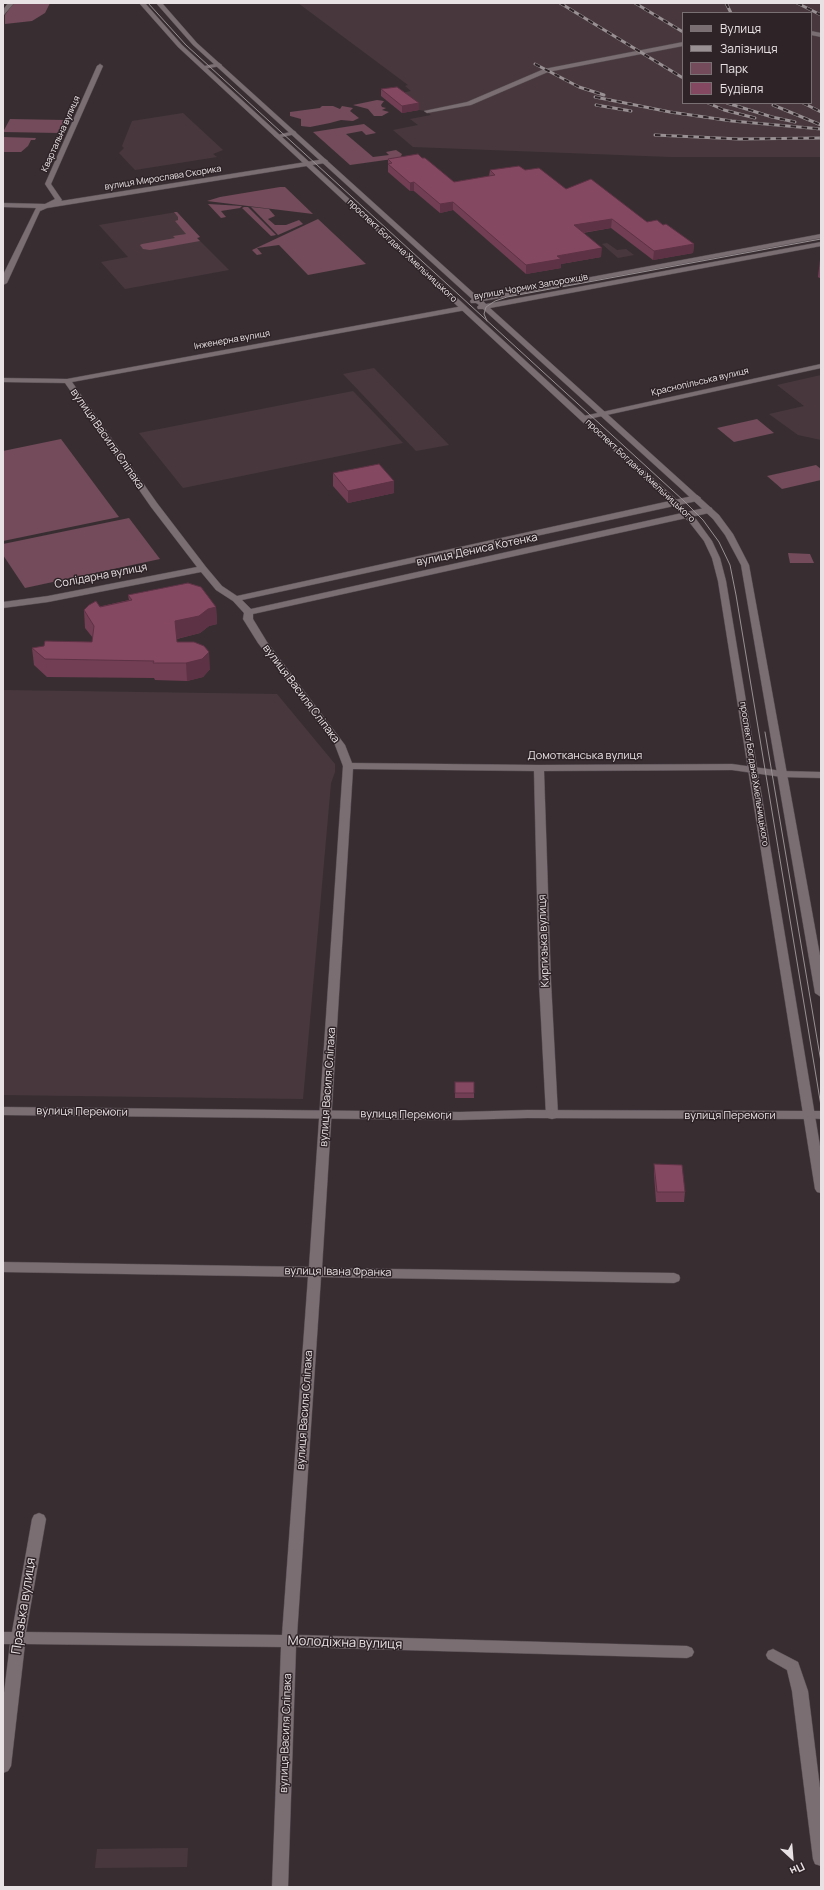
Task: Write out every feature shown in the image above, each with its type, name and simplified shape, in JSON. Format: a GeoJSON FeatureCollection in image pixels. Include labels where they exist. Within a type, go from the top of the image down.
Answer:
{"type":"FeatureCollection","features":[{"type":"Feature","properties":{"kind":"street"},"geometry":{"type":"LineString","coordinates":[[3,14],[11,3]]}},
{"type":"Feature","properties":{"kind":"street","name":"проспект Богдана Хмельницького"},"geometry":{"type":"LineString","coordinates":[[142,3],[171,37],[203,68],[675,503],[688,516],[708,541],[719,567],[815,1115],[821,1189]]}},
{"type":"Feature","properties":{"kind":"street","name":"проспект Богдана Хмельницького"},"geometry":{"type":"LineString","coordinates":[[159,3],[187,36],[218,65],[697,498],[710,510],[729,534],[745,565],[751,594],[821,993]]}},
{"type":"Feature","properties":{"kind":"street"},"geometry":{"type":"LineString","coordinates":[[426,111],[469,104],[546,70],[682,44]]}},
{"type":"Feature","properties":{"kind":"street"},"geometry":{"type":"LineString","coordinates":[[203,68],[218,65]]}},
{"type":"Feature","properties":{"kind":"street","name":"Квартальна вулиця"},"geometry":{"type":"LineString","coordinates":[[3,283],[37,210],[59,200],[48,184],[100,66]]}},
{"type":"Feature","properties":{"kind":"street"},"geometry":{"type":"LineString","coordinates":[[277,136],[294,133]]}},
{"type":"Feature","properties":{"kind":"street","name":"вулиця Мирослава Скорика"},"geometry":{"type":"LineString","coordinates":[[3,205],[46,206],[325,161]]}},
{"type":"Feature","properties":{"kind":"street","name":"вулиця Чорних Запорожців"},"geometry":{"type":"LineString","coordinates":[[463,308],[478,300],[821,236]]}},
{"type":"Feature","properties":{"kind":"street"},"geometry":{"type":"LineString","coordinates":[[394,243],[412,240]]}},
{"type":"Feature","properties":{"kind":"street","name":"вулиця Чорних Запорожців"},"geometry":{"type":"LineString","coordinates":[[463,308],[486,307],[821,244]]}},
{"type":"Feature","properties":{"kind":"street"},"geometry":{"type":"LineString","coordinates":[[595,277],[604,284]]}},
{"type":"Feature","properties":{"kind":"street","name":"Інженерна вулиця"},"geometry":{"type":"LineString","coordinates":[[3,380],[67,381],[463,308]]}},
{"type":"Feature","properties":{"kind":"street","name":"Краснопільська вулиця"},"geometry":{"type":"LineString","coordinates":[[584,418],[821,366]]}},
{"type":"Feature","properties":{"kind":"street","name":"вулиця Василя Сліпака"},"geometry":{"type":"LineString","coordinates":[[67,381],[154,505],[203,569],[220,588],[236,599],[249,612],[248,619],[263,643],[340,745],[348,766],[290,1641],[280,1887]]}},
{"type":"Feature","properties":{"kind":"street","name":"вулиця Дениса Котенка"},"geometry":{"type":"LineString","coordinates":[[236,599],[697,498]]}},
{"type":"Feature","properties":{"kind":"street","name":"вулиця Дениса Котенка"},"geometry":{"type":"LineString","coordinates":[[249,612],[710,510]]}},
{"type":"Feature","properties":{"kind":"street","name":"Солідарна вулиця"},"geometry":{"type":"LineString","coordinates":[[3,605],[48,599],[203,569]]}},
{"type":"Feature","properties":{"kind":"street","name":"Домотканська вулиця"},"geometry":{"type":"LineString","coordinates":[[348,766],[732,768],[782,774],[821,775]]}},
{"type":"Feature","properties":{"kind":"street","name":"Киргизька вулиця"},"geometry":{"type":"LineString","coordinates":[[539,768],[552,1115]]}},
{"type":"Feature","properties":{"kind":"street","name":"вулиця Перемоги"},"geometry":{"type":"LineString","coordinates":[[3,1111],[460,1116],[815,1115]]}},
{"type":"Feature","properties":{"kind":"street","name":"вулиця Івана Франка"},"geometry":{"type":"LineString","coordinates":[[3,1267],[674,1278]]}},
{"type":"Feature","properties":{"kind":"street","name":"Празька вулиця"},"geometry":{"type":"LineString","coordinates":[[3,1766],[18,1638],[39,1519]]}},
{"type":"Feature","properties":{"kind":"street","name":"Молодіжна вулиця"},"geometry":{"type":"LineString","coordinates":[[3,1638],[290,1641],[687,1652]]}},
{"type":"Feature","properties":{"kind":"street"},"geometry":{"type":"LineString","coordinates":[[773,1655],[793,1666],[800,1691],[821,1858]]}},
{"type":"Feature","properties":{"kind":"shaded area"},"geometry":{"type":"Polygon","coordinates":[[[298,3],[821,3],[821,157],[671,157],[413,147],[393,130],[418,125],[410,119],[431,115],[426,111],[419,110],[397,94],[411,91],[405,86],[408,85],[298,3]]]}},
{"type":"Feature","properties":{"kind":"shaded area"},"geometry":{"type":"Polygon","coordinates":[[[183,113],[223,150],[213,154],[217,157],[135,170],[119,153],[124,148],[122,146],[132,121],[183,113]]]}},
{"type":"Feature","properties":{"kind":"shaded area"},"geometry":{"type":"Polygon","coordinates":[[[177,212],[200,237],[197,238],[229,270],[125,289],[101,262],[128,257],[99,225],[177,212]]]}},
{"type":"Feature","properties":{"kind":"shaded area"},"geometry":{"type":"Polygon","coordinates":[[[607,243],[617,250],[626,249],[634,255],[618,258],[602,244],[607,243]]]}},
{"type":"Feature","properties":{"kind":"shaded area"},"geometry":{"type":"Polygon","coordinates":[[[374,368],[449,445],[416,451],[343,374],[374,368]]]}},
{"type":"Feature","properties":{"kind":"shaded area"},"geometry":{"type":"Polygon","coordinates":[[[821,375],[821,440],[798,435],[769,414],[804,406],[777,385],[821,375]]]}},
{"type":"Feature","properties":{"kind":"shaded area"},"geometry":{"type":"Polygon","coordinates":[[[353,391],[403,443],[183,488],[139,433],[353,391]]]}},
{"type":"Feature","properties":{"kind":"shaded area"},"geometry":{"type":"Polygon","coordinates":[[[3,690],[277,694],[335,764],[335,772],[331,783],[303,1099],[3,1095],[3,690]]]}},
{"type":"Feature","properties":{"kind":"shaded area"},"geometry":{"type":"Polygon","coordinates":[[[188,1848],[187,1867],[95,1868],[97,1849],[188,1848]]]}},
{"type":"Feature","properties":{"kind":"green space"},"geometry":{"type":"Polygon","coordinates":[[[13,3],[50,3],[45,13],[32,21],[5,24],[5,15],[13,3]]]}},
{"type":"Feature","properties":{"kind":"green space"},"geometry":{"type":"Polygon","coordinates":[[[377,100],[384,101],[381,105],[382,107],[386,108],[382,110],[389,112],[382,116],[374,116],[368,109],[353,105],[377,100]]]}},
{"type":"Feature","properties":{"kind":"green space"},"geometry":{"type":"Polygon","coordinates":[[[322,106],[333,106],[340,109],[342,106],[353,108],[350,111],[359,118],[353,121],[341,120],[310,127],[301,126],[301,119],[290,116],[290,112],[320,108],[322,106]]]}},
{"type":"Feature","properties":{"kind":"green space"},"geometry":{"type":"Polygon","coordinates":[[[10,119],[65,120],[59,133],[3,132],[10,119]]]}},
{"type":"Feature","properties":{"kind":"green space"},"geometry":{"type":"Polygon","coordinates":[[[364,124],[376,133],[366,135],[362,131],[346,134],[373,157],[389,155],[386,152],[396,150],[402,154],[400,158],[350,165],[313,132],[364,124]]]}},
{"type":"Feature","properties":{"kind":"green space"},"geometry":{"type":"Polygon","coordinates":[[[3,137],[36,138],[35,140],[31,140],[28,146],[21,152],[4,152],[3,137]]]}},
{"type":"Feature","properties":{"kind":"green space"},"geometry":{"type":"Polygon","coordinates":[[[285,187],[313,214],[207,201],[220,197],[285,187]]]}},
{"type":"Feature","properties":{"kind":"green space"},"geometry":{"type":"Polygon","coordinates":[[[208,204],[242,206],[240,208],[221,211],[226,217],[221,218],[208,204]]]}},
{"type":"Feature","properties":{"kind":"green space"},"geometry":{"type":"Polygon","coordinates":[[[248,207],[276,235],[271,236],[242,208],[248,207]]]}},
{"type":"Feature","properties":{"kind":"green space"},"geometry":{"type":"Polygon","coordinates":[[[251,207],[269,209],[275,216],[268,219],[275,225],[286,225],[299,220],[303,224],[278,235],[251,207]]]}},
{"type":"Feature","properties":{"kind":"green space"},"geometry":{"type":"Polygon","coordinates":[[[174,212],[177,212],[200,237],[197,238],[200,241],[150,250],[143,249],[140,245],[142,244],[175,238],[173,236],[186,234],[175,221],[178,220],[178,217],[174,212]]]}},
{"type":"Feature","properties":{"kind":"green space"},"geometry":{"type":"Polygon","coordinates":[[[318,219],[366,264],[308,275],[279,245],[257,248],[262,254],[257,255],[252,250],[318,219]]]}},
{"type":"Feature","properties":{"kind":"green space"},"geometry":{"type":"Polygon","coordinates":[[[757,419],[774,433],[734,442],[717,428],[757,419]]]}},
{"type":"Feature","properties":{"kind":"green space"},"geometry":{"type":"Polygon","coordinates":[[[61,439],[119,517],[3,541],[3,451],[61,439]]]}},
{"type":"Feature","properties":{"kind":"green space"},"geometry":{"type":"Polygon","coordinates":[[[816,465],[821,469],[821,480],[782,489],[767,476],[816,465]]]}},
{"type":"Feature","properties":{"kind":"green space"},"geometry":{"type":"Polygon","coordinates":[[[129,518],[160,559],[25,588],[3,555],[3,544],[129,518]]]}},
{"type":"Feature","properties":{"kind":"green space"},"geometry":{"type":"Polygon","coordinates":[[[788,553],[810,554],[814,563],[790,563],[788,553]]]}},
{"type":"Feature","properties":{"kind":"building"},"geometry":{"type":"Polygon","coordinates":[[[397,87],[419,103],[402,106],[381,89],[397,87]]]}},
{"type":"Feature","properties":{"kind":"building"},"geometry":{"type":"Polygon","coordinates":[[[418,154],[454,182],[495,175],[490,170],[519,166],[525,170],[539,168],[566,189],[591,179],[647,222],[657,220],[663,225],[666,224],[694,244],[654,251],[612,219],[574,225],[602,248],[557,256],[561,259],[526,265],[453,202],[440,204],[414,182],[410,183],[388,164],[392,163],[388,159],[418,154]]]}},
{"type":"Feature","properties":{"kind":"building"},"geometry":{"type":"Polygon","coordinates":[[[379,464],[394,481],[348,491],[333,473],[379,464]]]}},
{"type":"Feature","properties":{"kind":"building"},"geometry":{"type":"Polygon","coordinates":[[[188,583],[201,587],[216,607],[208,609],[199,616],[175,621],[177,642],[194,642],[204,646],[209,652],[202,659],[186,663],[153,663],[154,661],[45,659],[32,648],[44,646],[45,641],[92,642],[94,626],[84,610],[96,601],[100,607],[132,600],[128,595],[188,583]]]}},
{"type":"Feature","properties":{"kind":"building"},"geometry":{"type":"Polygon","coordinates":[[[455,1082],[474,1082],[474,1093],[455,1093],[455,1082]]]}},
{"type":"Feature","properties":{"kind":"building"},"geometry":{"type":"Polygon","coordinates":[[[654,1164],[682,1165],[685,1192],[657,1192],[654,1164]]]}},
{"type":"Feature","properties":{"kind":"tram line"},"geometry":{"type":"LineString","coordinates":[[148,3],[186,45],[487,320]]}},
{"type":"Feature","properties":{"kind":"tram line"},"geometry":{"type":"LineString","coordinates":[[487,320],[484,314],[486,307],[495,301],[507,297],[821,239]]}},
{"type":"Feature","properties":{"kind":"tram line"},"geometry":{"type":"LineString","coordinates":[[487,320],[703,520],[719,542],[730,565],[821,1106]]}},
{"type":"Feature","properties":{"kind":"tram line"},"geometry":{"type":"LineString","coordinates":[[765,732],[821,1062]]}},
{"type":"Feature","properties":{"kind":"railway"},"geometry":{"type":"LineString","coordinates":[[560,3],[682,77]]}},
{"type":"Feature","properties":{"kind":"railway"},"geometry":{"type":"LineString","coordinates":[[635,3],[682,31]]}},
{"type":"Feature","properties":{"kind":"railway"},"geometry":{"type":"LineString","coordinates":[[726,3],[730,12]]}},
{"type":"Feature","properties":{"kind":"railway"},"geometry":{"type":"LineString","coordinates":[[797,3],[821,15]]}},
{"type":"Feature","properties":{"kind":"railway"},"geometry":{"type":"LineString","coordinates":[[535,64],[579,87],[604,95]]}},
{"type":"Feature","properties":{"kind":"railway"},"geometry":{"type":"LineString","coordinates":[[595,97],[670,112],[732,121],[821,129]]}},
{"type":"Feature","properties":{"kind":"railway"},"geometry":{"type":"LineString","coordinates":[[710,104],[724,110],[755,118]]}},
{"type":"Feature","properties":{"kind":"railway"},"geometry":{"type":"LineString","coordinates":[[730,104],[772,117],[795,122]]}},
{"type":"Feature","properties":{"kind":"railway"},"geometry":{"type":"LineString","coordinates":[[805,104],[821,112]]}},
{"type":"Feature","properties":{"kind":"railway"},"geometry":{"type":"LineString","coordinates":[[596,105],[631,111]]}},
{"type":"Feature","properties":{"kind":"railway"},"geometry":{"type":"LineString","coordinates":[[773,105],[821,125]]}},
{"type":"Feature","properties":{"kind":"railway"},"geometry":{"type":"LineString","coordinates":[[655,135],[739,139],[821,138]]}}]}
